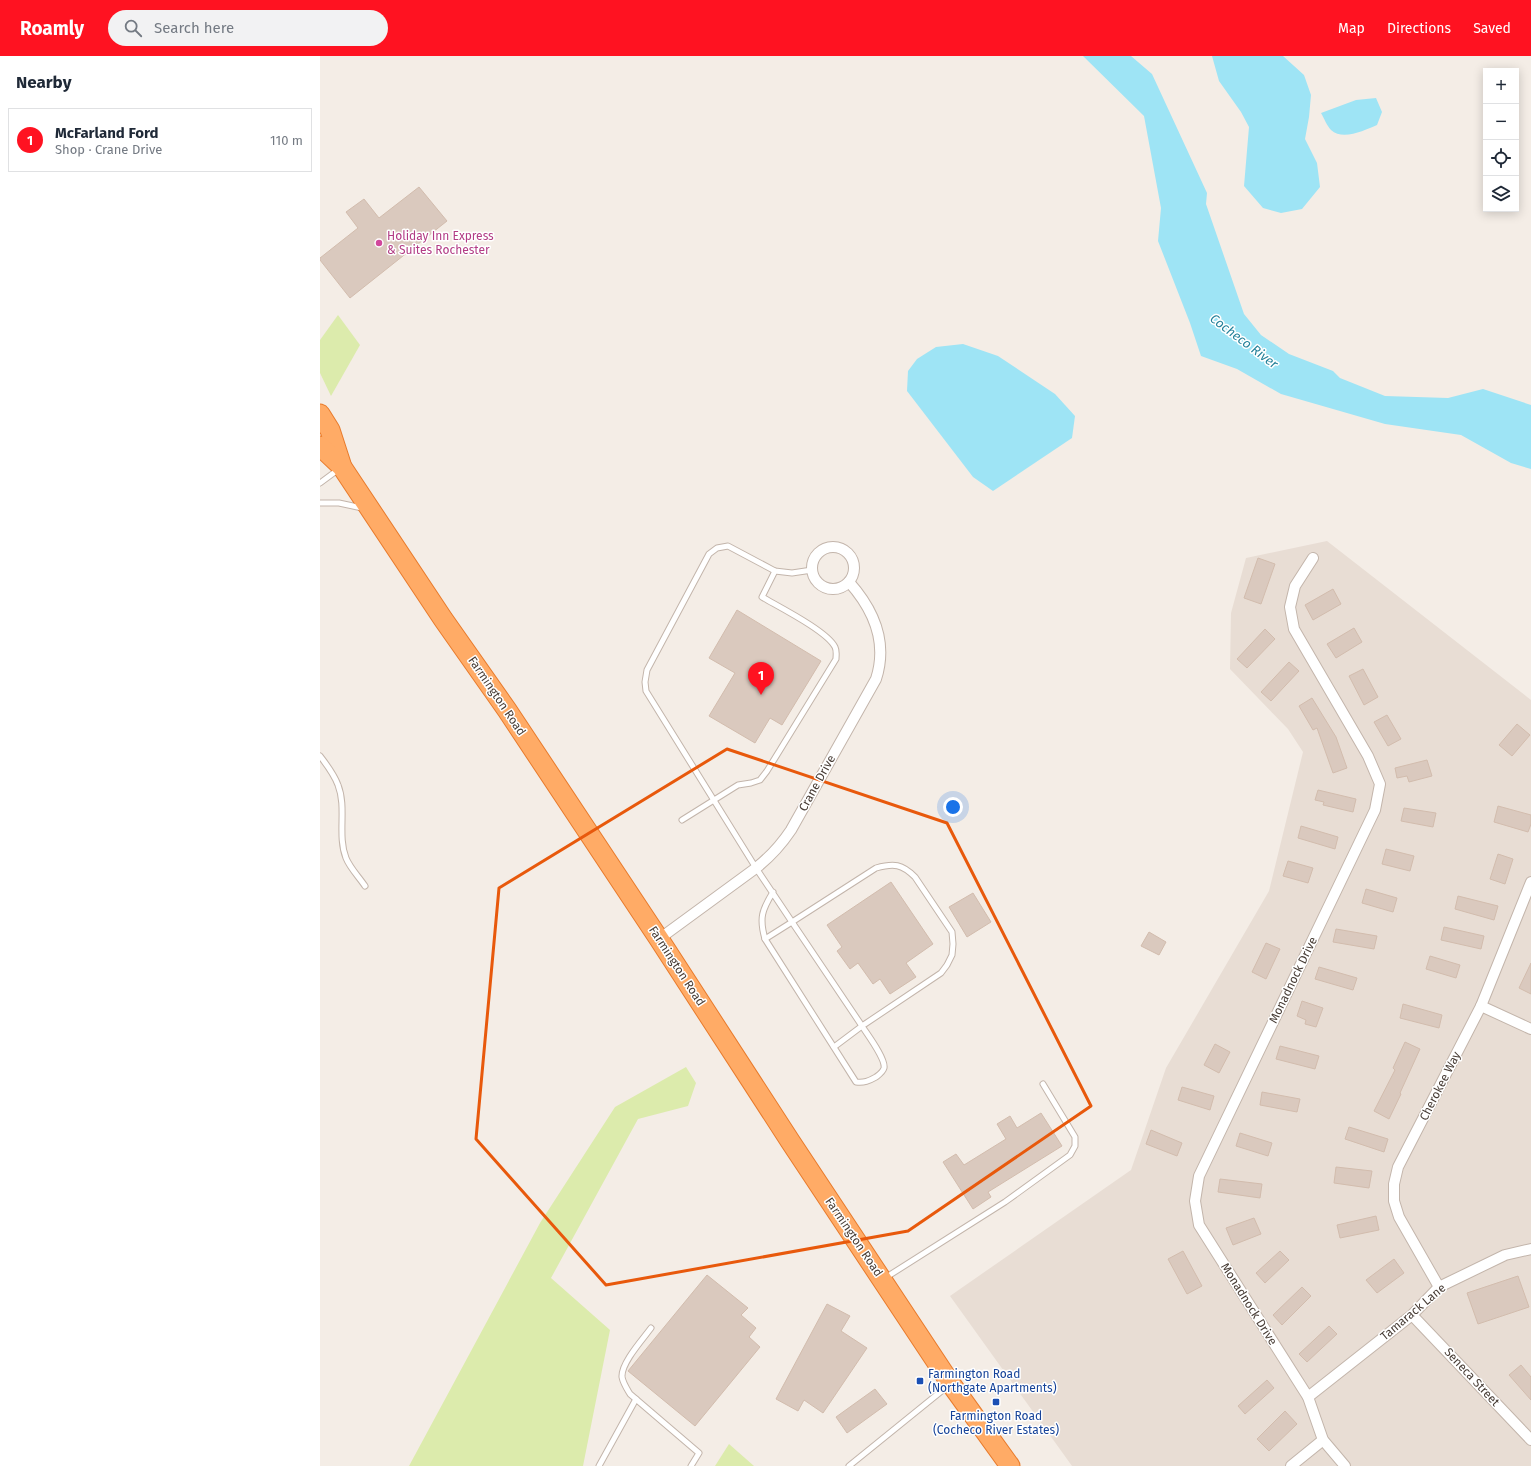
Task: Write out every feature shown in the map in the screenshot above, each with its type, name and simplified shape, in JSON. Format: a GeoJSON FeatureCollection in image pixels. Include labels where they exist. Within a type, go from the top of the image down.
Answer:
{"type":"FeatureCollection","features":[{"type":"Feature","properties":{"kind":"highway","name":"Farmington Road"},"geometry":{"type":"LineString","coordinates":[[320,414],[330,430],[342,467]]}},
{"type":"Feature","properties":{"kind":"highway","name":"Farmington Road"},"geometry":{"type":"LineString","coordinates":[[320,446],[342,467],[369,509],[511,716],[951,1384],[1010,1466]]}},
{"type":"Feature","properties":{"kind":"street"},"geometry":{"type":"LineString","coordinates":[[835,546],[842,548],[852,557],[854,564],[854,570],[849,582],[837,589],[830,589],[818,584],[812,570],[813,559],[822,549],[835,546]]}},
{"type":"Feature","properties":{"kind":"street","name":"Monadnock Drive"},"geometry":{"type":"LineString","coordinates":[[1313,558],[1295,586],[1290,607],[1294,629],[1368,756],[1380,784],[1375,810],[1199,1176],[1195,1201],[1199,1225],[1308,1397],[1323,1440]]}},
{"type":"Feature","properties":{"kind":"street","name":"Crane Drive"},"geometry":{"type":"LineString","coordinates":[[659,939],[756,868],[770,856],[791,830],[876,679],[880,666],[881,653],[877,631],[869,610],[860,594],[849,582]]}},
{"type":"Feature","properties":{"kind":"street","name":"Cherokee Way"},"geometry":{"type":"LineString","coordinates":[[1439,1287],[1399,1217],[1394,1201],[1394,1184],[1398,1168],[1481,1006],[1531,882]]}},
{"type":"Feature","properties":{"kind":"street"},"geometry":{"type":"LineString","coordinates":[[1481,1006],[1531,1028]]}},
{"type":"Feature","properties":{"kind":"street","name":"Tamarack Lane"},"geometry":{"type":"LineString","coordinates":[[1308,1397],[1412,1315],[1439,1287],[1505,1255],[1531,1249]]}},
{"type":"Feature","properties":{"kind":"street","name":"Seneca Street"},"geometry":{"type":"LineString","coordinates":[[1412,1315],[1531,1440]]}},
{"type":"Feature","properties":{"kind":"street"},"geometry":{"type":"LineString","coordinates":[[1291,1466],[1323,1440],[1345,1466]]}},
{"type":"Feature","properties":{"kind":"lane"},"geometry":{"type":"LineString","coordinates":[[320,483],[342,467]]}},
{"type":"Feature","properties":{"kind":"lane"},"geometry":{"type":"LineString","coordinates":[[320,503],[339,503],[369,509]]}},
{"type":"Feature","properties":{"kind":"lane"},"geometry":{"type":"LineString","coordinates":[[773,892],[765,905],[761,917],[765,939],[856,1082],[862,1083],[870,1081],[882,1073],[885,1067],[883,1060],[862,1026],[773,892],[756,868],[646,691],[645,682],[647,670],[708,554],[717,548],[728,546],[775,571],[792,573],[812,570]]}},
{"type":"Feature","properties":{"kind":"lane"},"geometry":{"type":"LineString","coordinates":[[682,820],[738,785],[760,780],[836,659],[837,653],[835,647],[824,634],[762,597],[775,571]]}},
{"type":"Feature","properties":{"kind":"lane"},"geometry":{"type":"LineString","coordinates":[[320,756],[330,769],[339,786],[342,804],[343,843],[346,858],[365,886]]}},
{"type":"Feature","properties":{"kind":"lane"},"geometry":{"type":"LineString","coordinates":[[765,939],[876,868],[888,864],[898,865],[908,870],[915,877],[952,932],[952,955],[941,973],[862,1026],[834,1047]]}},
{"type":"Feature","properties":{"kind":"lane"},"geometry":{"type":"LineString","coordinates":[[882,1279],[1005,1202],[1070,1155],[1075,1146],[1075,1137],[1043,1084]]}},
{"type":"Feature","properties":{"kind":"lane"},"geometry":{"type":"LineString","coordinates":[[651,1328],[624,1365],[622,1376],[624,1385],[630,1394],[699,1453],[691,1466]]}},
{"type":"Feature","properties":{"kind":"lane"},"geometry":{"type":"LineString","coordinates":[[849,1466],[951,1384]]}},
{"type":"Feature","properties":{"kind":"lane"},"geometry":{"type":"LineString","coordinates":[[599,1466],[636,1399]]}},
{"type":"Feature","properties":{"kind":"highlighted area"},"geometry":{"type":"Polygon","coordinates":[[[727,749],[947,823],[1091,1106],[908,1231],[606,1285],[476,1139],[499,888],[727,749]]]}},
{"type":"Feature","properties":{"kind":"shaded area"},"geometry":{"type":"Polygon","coordinates":[[[1327,541],[1531,700],[1531,1466],[1072,1466],[950,1296],[1131,1170],[1166,1068],[1269,891],[1303,752],[1288,729],[1230,669],[1231,613],[1246,558],[1327,541]]]}},
{"type":"Feature","properties":{"kind":"green space"},"geometry":{"type":"Polygon","coordinates":[[[338,315],[360,345],[331,396],[320,373],[320,340],[338,315]]]}},
{"type":"Feature","properties":{"kind":"green space"},"geometry":{"type":"Polygon","coordinates":[[[686,1067],[696,1083],[688,1106],[638,1119],[551,1278],[610,1330],[583,1466],[409,1466],[540,1223],[615,1107],[686,1067]]]}},
{"type":"Feature","properties":{"kind":"green space"},"geometry":{"type":"Polygon","coordinates":[[[729,1444],[754,1466],[715,1466],[729,1444]]]}},
{"type":"Feature","properties":{"kind":"water","name":"Cocheco River"},"geometry":{"type":"Polygon","coordinates":[[[1083,56],[1131,56],[1152,74],[1207,193],[1206,204],[1244,314],[1261,335],[1289,354],[1333,371],[1340,378],[1385,396],[1448,398],[1483,389],[1531,405],[1531,469],[1511,463],[1461,435],[1385,424],[1281,394],[1237,369],[1201,356],[1190,323],[1158,241],[1161,208],[1144,116],[1083,56]]]}},
{"type":"Feature","properties":{"kind":"water"},"geometry":{"type":"Polygon","coordinates":[[[1212,56],[1283,56],[1304,75],[1311,95],[1305,139],[1317,163],[1320,187],[1302,209],[1281,213],[1263,208],[1244,186],[1249,127],[1241,112],[1219,81],[1212,56]]]}},
{"type":"Feature","properties":{"kind":"water"},"geometry":{"type":"Polygon","coordinates":[[[1376,98],[1382,112],[1377,125],[1354,134],[1342,135],[1331,130],[1321,113],[1356,100],[1376,98]]]}},
{"type":"Feature","properties":{"kind":"water"},"geometry":{"type":"Polygon","coordinates":[[[963,344],[998,356],[1055,394],[1075,416],[1072,438],[993,491],[973,477],[907,391],[908,371],[917,359],[936,347],[963,344]]]}},
{"type":"Feature","properties":{"kind":"building","name":"Holiday Inn Express & Suites Rochester"},"geometry":{"type":"Polygon","coordinates":[[[419,187],[447,221],[350,298],[320,260],[320,258],[358,228],[346,212],[364,199],[379,218],[419,187]]]}},
{"type":"Feature","properties":{"kind":"building"},"geometry":{"type":"Polygon","coordinates":[[[1258,558],[1275,564],[1261,604],[1244,598],[1258,558]]]}},
{"type":"Feature","properties":{"kind":"building"},"geometry":{"type":"Polygon","coordinates":[[[1333,589],[1341,604],[1313,620],[1305,605],[1333,589]]]}},
{"type":"Feature","properties":{"kind":"building"},"geometry":{"type":"Polygon","coordinates":[[[737,610],[821,661],[782,725],[770,718],[755,743],[709,716],[735,673],[709,658],[737,610]]]}},
{"type":"Feature","properties":{"kind":"building"},"geometry":{"type":"Polygon","coordinates":[[[1354,628],[1362,642],[1336,658],[1327,644],[1354,628]]]}},
{"type":"Feature","properties":{"kind":"building"},"geometry":{"type":"Polygon","coordinates":[[[1265,629],[1275,639],[1247,668],[1237,659],[1265,629]]]}},
{"type":"Feature","properties":{"kind":"building"},"geometry":{"type":"Polygon","coordinates":[[[1289,662],[1299,671],[1271,701],[1261,692],[1289,662]]]}},
{"type":"Feature","properties":{"kind":"building"},"geometry":{"type":"Polygon","coordinates":[[[1363,669],[1378,697],[1364,705],[1349,676],[1363,669]]]}},
{"type":"Feature","properties":{"kind":"building"},"geometry":{"type":"Polygon","coordinates":[[[1312,698],[1336,737],[1347,768],[1333,773],[1317,728],[1313,730],[1299,706],[1312,698]]]}},
{"type":"Feature","properties":{"kind":"building"},"geometry":{"type":"Polygon","coordinates":[[[1387,715],[1401,739],[1388,746],[1374,722],[1387,715]]]}},
{"type":"Feature","properties":{"kind":"building"},"geometry":{"type":"Polygon","coordinates":[[[1517,724],[1530,735],[1512,756],[1499,745],[1517,724]]]}},
{"type":"Feature","properties":{"kind":"building"},"geometry":{"type":"Polygon","coordinates":[[[1427,760],[1432,776],[1409,782],[1407,776],[1397,778],[1395,768],[1427,760]]]}},
{"type":"Feature","properties":{"kind":"building"},"geometry":{"type":"Polygon","coordinates":[[[1318,790],[1356,799],[1353,812],[1323,805],[1324,802],[1315,800],[1318,790]]]}},
{"type":"Feature","properties":{"kind":"building"},"geometry":{"type":"Polygon","coordinates":[[[1498,806],[1531,815],[1531,824],[1528,832],[1494,822],[1498,806]]]}},
{"type":"Feature","properties":{"kind":"building"},"geometry":{"type":"Polygon","coordinates":[[[1404,808],[1436,813],[1433,827],[1401,821],[1404,808]]]}},
{"type":"Feature","properties":{"kind":"building"},"geometry":{"type":"Polygon","coordinates":[[[1301,826],[1338,837],[1335,849],[1298,838],[1301,826]]]}},
{"type":"Feature","properties":{"kind":"building"},"geometry":{"type":"Polygon","coordinates":[[[1386,849],[1414,856],[1410,871],[1382,864],[1386,849]]]}},
{"type":"Feature","properties":{"kind":"building"},"geometry":{"type":"Polygon","coordinates":[[[1498,854],[1513,859],[1505,884],[1490,879],[1498,854]]]}},
{"type":"Feature","properties":{"kind":"building"},"geometry":{"type":"Polygon","coordinates":[[[1288,861],[1313,868],[1308,883],[1283,876],[1288,861]]]}},
{"type":"Feature","properties":{"kind":"building"},"geometry":{"type":"Polygon","coordinates":[[[891,882],[933,944],[906,963],[916,977],[890,994],[880,979],[873,984],[858,963],[850,969],[837,951],[842,947],[827,925],[891,882]]]}},
{"type":"Feature","properties":{"kind":"building"},"geometry":{"type":"Polygon","coordinates":[[[1366,889],[1397,898],[1393,912],[1362,903],[1366,889]]]}},
{"type":"Feature","properties":{"kind":"building"},"geometry":{"type":"Polygon","coordinates":[[[973,893],[991,922],[967,937],[949,907],[973,893]]]}},
{"type":"Feature","properties":{"kind":"building"},"geometry":{"type":"Polygon","coordinates":[[[1458,896],[1498,906],[1494,920],[1455,909],[1458,896]]]}},
{"type":"Feature","properties":{"kind":"building"},"geometry":{"type":"Polygon","coordinates":[[[1444,927],[1484,936],[1481,949],[1441,940],[1444,927]]]}},
{"type":"Feature","properties":{"kind":"building"},"geometry":{"type":"Polygon","coordinates":[[[1336,929],[1377,936],[1374,949],[1333,942],[1336,929]]]}},
{"type":"Feature","properties":{"kind":"building"},"geometry":{"type":"Polygon","coordinates":[[[1149,932],[1166,942],[1159,955],[1141,946],[1149,932]]]}},
{"type":"Feature","properties":{"kind":"building"},"geometry":{"type":"Polygon","coordinates":[[[1266,943],[1280,949],[1266,979],[1252,972],[1266,943]]]}},
{"type":"Feature","properties":{"kind":"building"},"geometry":{"type":"Polygon","coordinates":[[[1430,956],[1460,965],[1456,978],[1426,969],[1430,956]]]}},
{"type":"Feature","properties":{"kind":"building"},"geometry":{"type":"Polygon","coordinates":[[[1531,963],[1531,994],[1519,988],[1531,963]]]}},
{"type":"Feature","properties":{"kind":"building"},"geometry":{"type":"Polygon","coordinates":[[[1319,967],[1357,978],[1353,990],[1315,979],[1319,967]]]}},
{"type":"Feature","properties":{"kind":"building"},"geometry":{"type":"Polygon","coordinates":[[[1302,1001],[1323,1008],[1316,1027],[1305,1024],[1306,1020],[1297,1016],[1302,1001]]]}},
{"type":"Feature","properties":{"kind":"building"},"geometry":{"type":"Polygon","coordinates":[[[1403,1004],[1442,1015],[1439,1028],[1400,1018],[1403,1004]]]}},
{"type":"Feature","properties":{"kind":"building"},"geometry":{"type":"Polygon","coordinates":[[[1405,1042],[1420,1049],[1389,1119],[1374,1111],[1395,1070],[1393,1068],[1405,1042]]]}},
{"type":"Feature","properties":{"kind":"building"},"geometry":{"type":"Polygon","coordinates":[[[1215,1044],[1230,1052],[1219,1073],[1204,1065],[1215,1044]]]}},
{"type":"Feature","properties":{"kind":"building"},"geometry":{"type":"Polygon","coordinates":[[[1280,1046],[1319,1056],[1315,1069],[1276,1059],[1280,1046]]]}},
{"type":"Feature","properties":{"kind":"building"},"geometry":{"type":"Polygon","coordinates":[[[1182,1087],[1214,1096],[1210,1110],[1178,1100],[1182,1087]]]}},
{"type":"Feature","properties":{"kind":"building"},"geometry":{"type":"Polygon","coordinates":[[[1262,1092],[1300,1099],[1297,1112],[1260,1105],[1262,1092]]]}},
{"type":"Feature","properties":{"kind":"building"},"geometry":{"type":"Polygon","coordinates":[[[1041,1113],[1062,1146],[988,1192],[991,1197],[973,1209],[943,1162],[956,1154],[964,1165],[1006,1139],[997,1124],[1010,1116],[1017,1128],[1041,1113]]]}},
{"type":"Feature","properties":{"kind":"building"},"geometry":{"type":"Polygon","coordinates":[[[1349,1127],[1388,1139],[1384,1152],[1345,1139],[1349,1127]]]}},
{"type":"Feature","properties":{"kind":"building"},"geometry":{"type":"Polygon","coordinates":[[[1151,1130],[1182,1143],[1177,1156],[1146,1144],[1151,1130]]]}},
{"type":"Feature","properties":{"kind":"building"},"geometry":{"type":"Polygon","coordinates":[[[1240,1133],[1272,1143],[1268,1156],[1236,1146],[1240,1133]]]}},
{"type":"Feature","properties":{"kind":"building"},"geometry":{"type":"Polygon","coordinates":[[[1336,1167],[1372,1171],[1369,1188],[1334,1183],[1336,1167]]]}},
{"type":"Feature","properties":{"kind":"building"},"geometry":{"type":"Polygon","coordinates":[[[1220,1179],[1262,1184],[1260,1198],[1218,1192],[1220,1179]]]}},
{"type":"Feature","properties":{"kind":"building"},"geometry":{"type":"Polygon","coordinates":[[[1376,1216],[1379,1230],[1340,1238],[1337,1225],[1376,1216]]]}},
{"type":"Feature","properties":{"kind":"building"},"geometry":{"type":"Polygon","coordinates":[[[1254,1218],[1261,1234],[1233,1245],[1226,1228],[1254,1218]]]}},
{"type":"Feature","properties":{"kind":"building"},"geometry":{"type":"Polygon","coordinates":[[[1183,1251],[1202,1286],[1187,1294],[1168,1259],[1183,1251]]]}},
{"type":"Feature","properties":{"kind":"building"},"geometry":{"type":"Polygon","coordinates":[[[1280,1251],[1289,1260],[1265,1283],[1256,1273],[1280,1251]]]}},
{"type":"Feature","properties":{"kind":"building"},"geometry":{"type":"Polygon","coordinates":[[[1394,1259],[1404,1273],[1377,1293],[1366,1280],[1394,1259]]]}},
{"type":"Feature","properties":{"kind":"building"},"geometry":{"type":"Polygon","coordinates":[[[707,1275],[748,1308],[741,1315],[756,1328],[749,1337],[760,1347],[695,1426],[628,1371],[707,1275]]]}},
{"type":"Feature","properties":{"kind":"building"},"geometry":{"type":"Polygon","coordinates":[[[1518,1276],[1529,1307],[1478,1324],[1467,1293],[1518,1276]]]}},
{"type":"Feature","properties":{"kind":"building"},"geometry":{"type":"Polygon","coordinates":[[[1302,1287],[1311,1296],[1282,1325],[1273,1315],[1302,1287]]]}},
{"type":"Feature","properties":{"kind":"building"},"geometry":{"type":"Polygon","coordinates":[[[827,1304],[850,1316],[841,1331],[867,1348],[823,1413],[804,1400],[798,1411],[776,1399],[827,1304]]]}},
{"type":"Feature","properties":{"kind":"building"},"geometry":{"type":"Polygon","coordinates":[[[1329,1326],[1337,1334],[1307,1362],[1299,1354],[1329,1326]]]}},
{"type":"Feature","properties":{"kind":"building"},"geometry":{"type":"Polygon","coordinates":[[[1521,1365],[1531,1377],[1531,1400],[1509,1375],[1521,1365]]]}},
{"type":"Feature","properties":{"kind":"building"},"geometry":{"type":"Polygon","coordinates":[[[1267,1380],[1274,1388],[1245,1414],[1238,1406],[1267,1380]]]}},
{"type":"Feature","properties":{"kind":"building"},"geometry":{"type":"Polygon","coordinates":[[[875,1389],[887,1404],[847,1433],[836,1417],[875,1389]]]}},
{"type":"Feature","properties":{"kind":"building"},"geometry":{"type":"Polygon","coordinates":[[[1285,1411],[1297,1424],[1269,1451],[1257,1439],[1285,1411]]]}},
{"type":"Feature","properties":{"kind":"place","name":"Holiday Inn Express & Suites Rochester"},"geometry":{"type":"Point","coordinates":[379,243]}},
{"type":"Feature","properties":{"kind":"place","name":"McFarland Ford"},"geometry":{"type":"Point","coordinates":[761,695]}},
{"type":"Feature","properties":{"kind":"place","name":"Farmington Road (Northgate Apartments)"},"geometry":{"type":"Point","coordinates":[920,1381]}},
{"type":"Feature","properties":{"kind":"place","name":"Farmington Road (Cocheco River Estates)"},"geometry":{"type":"Point","coordinates":[996,1402]}}]}
